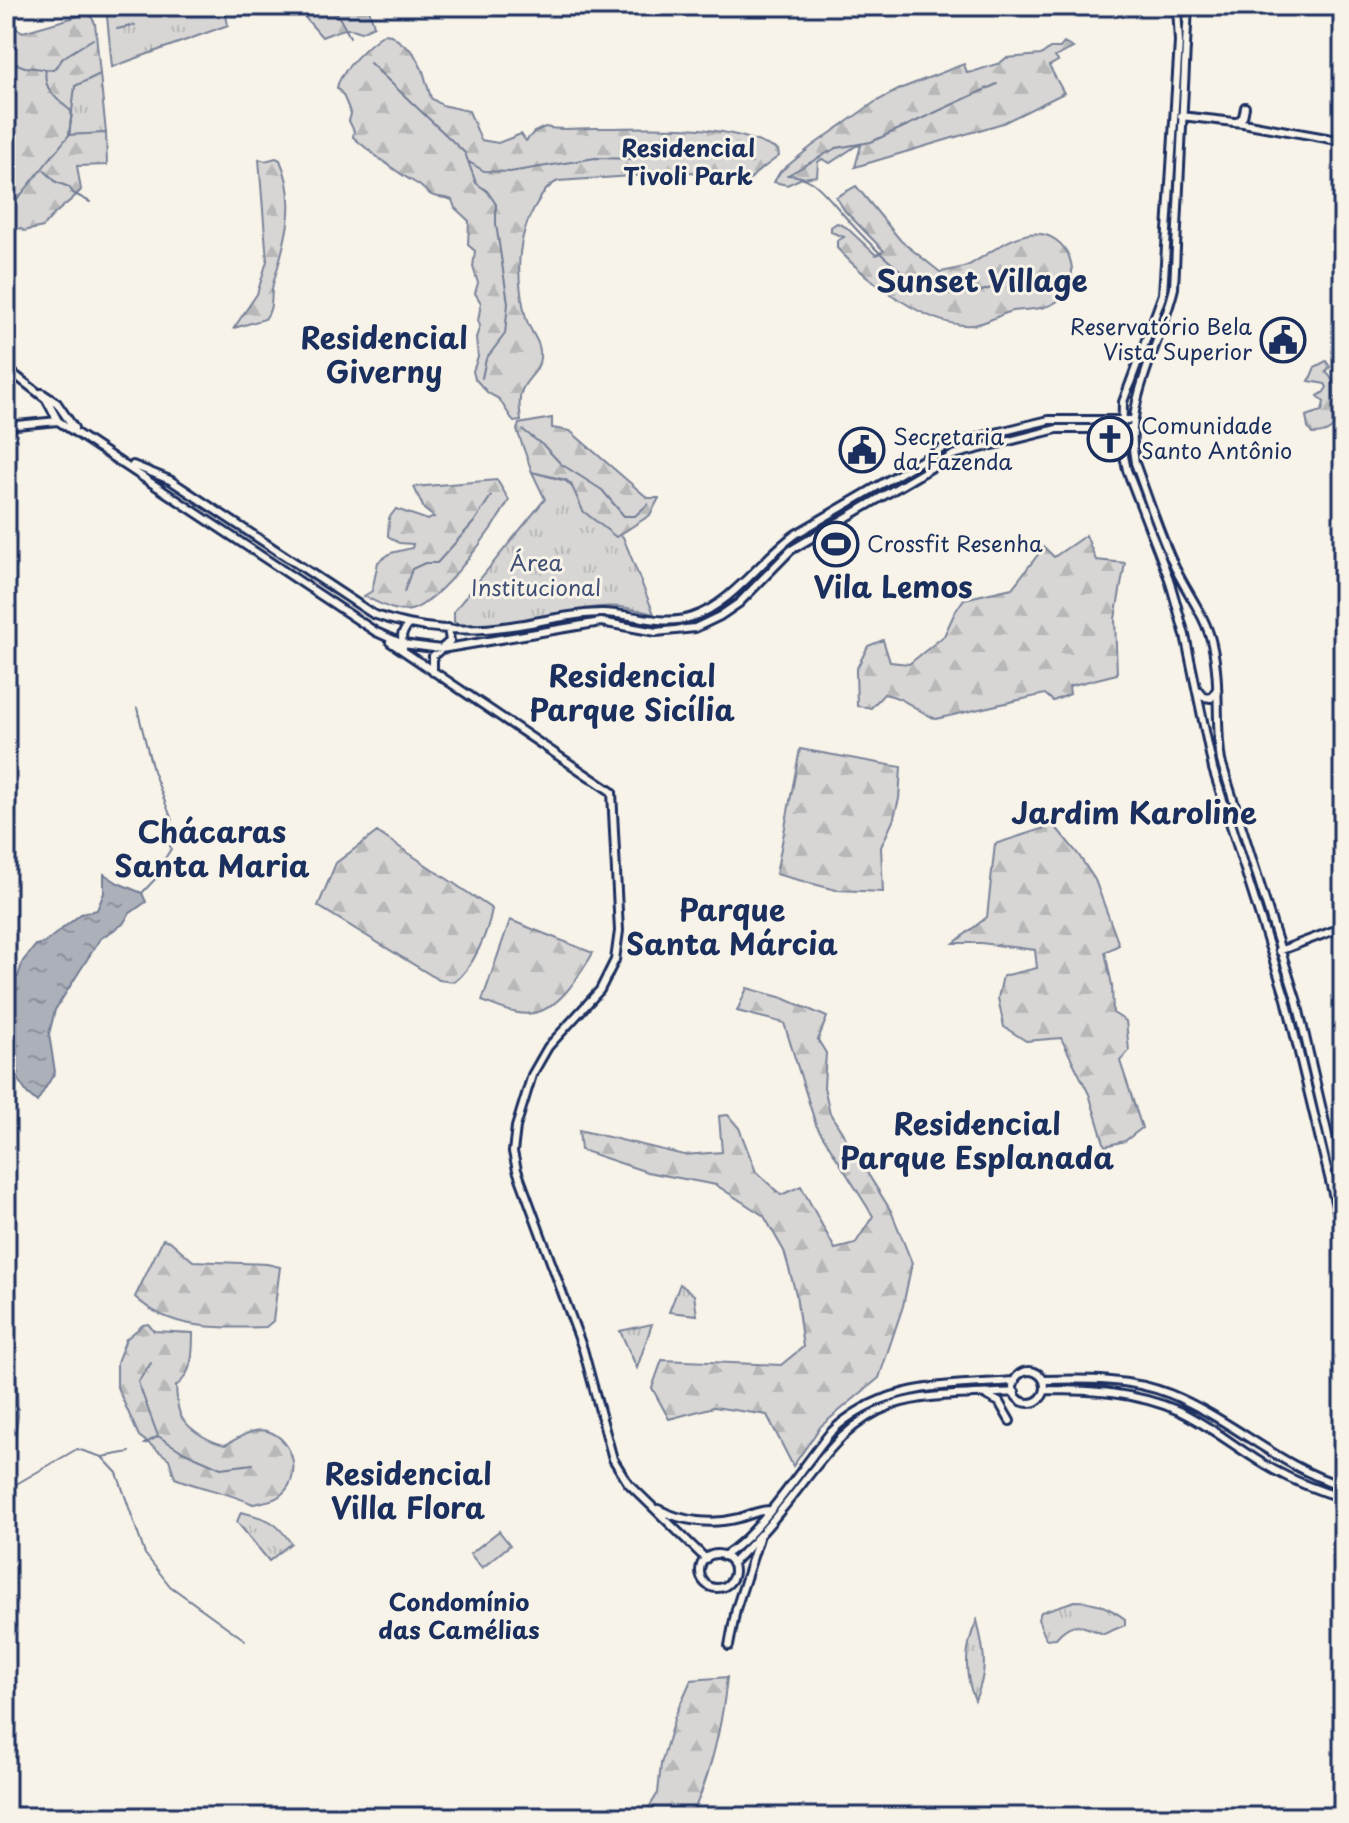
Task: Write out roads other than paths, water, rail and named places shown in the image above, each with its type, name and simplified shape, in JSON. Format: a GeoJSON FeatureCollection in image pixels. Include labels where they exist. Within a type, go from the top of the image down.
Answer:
{"type":"FeatureCollection","features":[{"type":"Feature","properties":{"kind":"main road"},"geometry":{"type":"LineString","coordinates":[[1178,6],[1187,26]]}},
{"type":"Feature","properties":{"kind":"main road"},"geometry":{"type":"LineString","coordinates":[[1105,420],[1115,416],[1123,402],[1163,294],[1179,42],[1178,6]]}},
{"type":"Feature","properties":{"kind":"main road"},"geometry":{"type":"LineString","coordinates":[[1188,6],[1174,288],[1140,386],[1132,429],[1135,463],[1164,543],[1206,626],[1216,666],[1221,761],[1297,1002],[1343,1200]]}},
{"type":"Feature","properties":{"kind":"main road"},"geometry":{"type":"LineString","coordinates":[[1237,122],[1243,117],[1245,107]]}},
{"type":"Feature","properties":{"kind":"main road"},"geometry":{"type":"LineString","coordinates":[[1174,117],[1184,115],[1237,122],[1343,141]]}},
{"type":"Feature","properties":{"kind":"main road"},"geometry":{"type":"LineString","coordinates":[[6,368],[57,403],[79,433]]}},
{"type":"Feature","properties":{"kind":"main road"},"geometry":{"type":"LineString","coordinates":[[35,389],[46,399],[58,421],[612,792],[619,931],[615,960],[600,990],[540,1059],[519,1111],[513,1152],[583,1349],[613,1459],[628,1483],[706,1559]]}},
{"type":"Feature","properties":{"kind":"main road"},"geometry":{"type":"LineString","coordinates":[[1123,402],[1121,429],[1127,470],[1169,579],[1185,635],[1213,769],[1286,999],[1343,1235]]}},
{"type":"Feature","properties":{"kind":"main road"},"geometry":{"type":"LineString","coordinates":[[122,461],[170,480],[358,606],[382,617],[408,624],[448,628],[499,628],[601,613],[675,620],[706,611],[738,587],[796,534],[950,444],[1049,420],[1133,420]]}},
{"type":"Feature","properties":{"kind":"main road"},"geometry":{"type":"LineString","coordinates":[[6,426],[58,421]]}},
{"type":"Feature","properties":{"kind":"main road"},"geometry":{"type":"LineString","coordinates":[[376,632],[403,644],[441,649],[601,622],[656,632],[685,630],[720,616],[748,595],[791,550],[953,455],[1057,429],[1132,429]]}},
{"type":"Feature","properties":{"kind":"main road"},"geometry":{"type":"LineString","coordinates":[[738,587],[748,595]]}},
{"type":"Feature","properties":{"kind":"main road"},"geometry":{"type":"LineString","coordinates":[[408,624],[402,635],[410,657]]}},
{"type":"Feature","properties":{"kind":"main road"},"geometry":{"type":"LineString","coordinates":[[433,673],[431,660],[450,641],[448,628]]}},
{"type":"Feature","properties":{"kind":"main road"},"geometry":{"type":"LineString","coordinates":[[1197,690],[1203,697],[1211,698],[1218,688]]}},
{"type":"Feature","properties":{"kind":"main road"},"geometry":{"type":"LineString","coordinates":[[1272,953],[1343,927]]}},
{"type":"Feature","properties":{"kind":"main road"},"geometry":{"type":"LineString","coordinates":[[723,1556],[744,1540],[830,1433],[871,1402],[907,1391],[1015,1381],[1026,1371],[1036,1373],[1044,1380],[1118,1381],[1144,1385],[1172,1395],[1203,1410],[1290,1465],[1343,1486]]}},
{"type":"Feature","properties":{"kind":"main road"},"geometry":{"type":"LineString","coordinates":[[1015,1381],[1015,1392],[1021,1400],[1033,1402],[1045,1390],[1044,1380]]}},
{"type":"Feature","properties":{"kind":"main road"},"geometry":{"type":"LineString","coordinates":[[1045,1390],[1102,1391],[1160,1403],[1209,1427],[1272,1469],[1343,1498]]}},
{"type":"Feature","properties":{"kind":"main road"},"geometry":{"type":"LineString","coordinates":[[732,1564],[723,1556],[714,1555],[706,1559],[702,1564],[703,1581],[712,1587],[723,1587],[732,1580],[732,1564],[771,1523],[831,1447],[862,1419],[885,1408],[914,1400],[1015,1392]]}},
{"type":"Feature","properties":{"kind":"main road"},"geometry":{"type":"LineString","coordinates":[[983,1395],[999,1402],[1010,1421]]}},
{"type":"Feature","properties":{"kind":"main road"},"geometry":{"type":"LineString","coordinates":[[645,1500],[673,1516],[698,1521],[725,1521],[770,1509]]}},
{"type":"Feature","properties":{"kind":"main road"},"geometry":{"type":"LineString","coordinates":[[770,1509],[773,1514],[771,1523]]}},
{"type":"Feature","properties":{"kind":"main road"},"geometry":{"type":"LineString","coordinates":[[729,1646],[736,1609],[759,1536]]}},
{"type":"Feature","properties":{"kind":"water"},"geometry":{"type":"Polygon","coordinates":[[[104,874],[142,893],[146,902],[129,914],[123,924],[100,939],[55,1010],[49,1034],[55,1072],[37,1102],[6,1062],[6,998],[23,961],[36,945],[44,943],[81,914],[97,910],[104,893],[104,874]]]}},
{"type":"Feature","properties":{"kind":"waterway"},"geometry":{"type":"LineString","coordinates":[[330,6],[350,37]]}},
{"type":"Feature","properties":{"kind":"waterway"},"geometry":{"type":"LineString","coordinates":[[117,29],[135,25]]}},
{"type":"Feature","properties":{"kind":"waterway"},"geometry":{"type":"LineString","coordinates":[[6,60],[25,67],[53,70],[64,57],[93,39]]}},
{"type":"Feature","properties":{"kind":"waterway"},"geometry":{"type":"LineString","coordinates":[[370,63],[465,153],[476,183],[487,191],[496,204],[496,224],[508,303],[505,334],[486,359],[482,378]]}},
{"type":"Feature","properties":{"kind":"waterway"},"geometry":{"type":"LineString","coordinates":[[6,224],[17,200],[69,135],[72,112],[49,89],[46,69]]}},
{"type":"Feature","properties":{"kind":"waterway"},"geometry":{"type":"LineString","coordinates":[[788,175],[836,148],[871,142],[997,84]]}},
{"type":"Feature","properties":{"kind":"waterway"},"geometry":{"type":"LineString","coordinates":[[469,162],[484,171],[510,172],[595,158],[635,159],[667,148],[694,150],[752,163]]}},
{"type":"Feature","properties":{"kind":"waterway"},"geometry":{"type":"LineString","coordinates":[[44,170],[56,182],[90,202]]}},
{"type":"Feature","properties":{"kind":"waterway"},"geometry":{"type":"LineString","coordinates":[[787,175],[803,177],[815,184],[881,254],[908,276],[935,291],[974,293],[1030,271]]}},
{"type":"Feature","properties":{"kind":"waterway"},"geometry":{"type":"LineString","coordinates":[[523,430],[561,464],[602,490],[624,516],[635,516],[648,504]]}},
{"type":"Feature","properties":{"kind":"waterway"},"geometry":{"type":"LineString","coordinates":[[404,592],[412,569],[425,563],[437,563],[474,522],[491,496]]}},
{"type":"Feature","properties":{"kind":"waterway"},"geometry":{"type":"LineString","coordinates":[[137,708],[153,771],[172,820],[168,836],[171,849],[160,866],[159,875],[142,893]]}},
{"type":"Feature","properties":{"kind":"waterway"},"geometry":{"type":"LineString","coordinates":[[6,1333],[17,1389],[18,1416],[7,1488]]}},
{"type":"Feature","properties":{"kind":"waterway"},"geometry":{"type":"LineString","coordinates":[[151,1363],[138,1382],[158,1436],[180,1450],[221,1468],[253,1464]]}},
{"type":"Feature","properties":{"kind":"waterway"},"geometry":{"type":"LineString","coordinates":[[144,1444],[157,1437]]}},
{"type":"Feature","properties":{"kind":"waterway"},"geometry":{"type":"LineString","coordinates":[[6,1490],[77,1449],[102,1457],[130,1452]]}},
{"type":"Feature","properties":{"kind":"waterway"},"geometry":{"type":"LineString","coordinates":[[102,1457],[117,1473],[145,1554],[170,1586],[245,1640]]}},
{"type":"Feature","properties":{"kind":"place","name":"Reservatório Bela Vista Superior"},"geometry":{"type":"Point","coordinates":[1283,340]}},
{"type":"Feature","properties":{"kind":"place","name":"Comunidade Santo Antônio"},"geometry":{"type":"Point","coordinates":[1110,439]}},
{"type":"Feature","properties":{"kind":"place","name":"Secretaria da Fazenda"},"geometry":{"type":"Point","coordinates":[862,450]}},
{"type":"Feature","properties":{"kind":"place","name":"Crossfit Resenha"},"geometry":{"type":"Point","coordinates":[836,544]}},
{"type":"Feature","properties":{"kind":"district","name":"Residencial Tivoli Park"},"geometry":{"type":"Point","coordinates":[688,163]}},
{"type":"Feature","properties":{"kind":"district","name":"Sunset Village"},"geometry":{"type":"Point","coordinates":[982,282]}},
{"type":"Feature","properties":{"kind":"district","name":"Residencial Giverny"},"geometry":{"type":"Point","coordinates":[384,356]}},
{"type":"Feature","properties":{"kind":"district","name":"Vila Lemos"},"geometry":{"type":"Point","coordinates":[893,588]}},
{"type":"Feature","properties":{"kind":"district","name":"Residencial Parque Sicília"},"geometry":{"type":"Point","coordinates":[632,694]}},
{"type":"Feature","properties":{"kind":"district","name":"Jardim Karoline"},"geometry":{"type":"Point","coordinates":[1134,814]}},
{"type":"Feature","properties":{"kind":"district","name":"Chácaras Santa Maria"},"geometry":{"type":"Point","coordinates":[212,850]}},
{"type":"Feature","properties":{"kind":"district","name":"Parque Santa Márcia"},"geometry":{"type":"Point","coordinates":[732,928]}},
{"type":"Feature","properties":{"kind":"district","name":"Residencial Parque Esplanada"},"geometry":{"type":"Point","coordinates":[977,1142]}},
{"type":"Feature","properties":{"kind":"district","name":"Residencial Villa Flora"},"geometry":{"type":"Point","coordinates":[408,1492]}},
{"type":"Feature","properties":{"kind":"district","name":"Condomínio das Camélias"},"geometry":{"type":"Point","coordinates":[459,1617]}},
{"type":"Feature","properties":{"kind":"park label","name":"Área Institucional"},"geometry":{"type":"Point","coordinates":[536,576]}}]}
